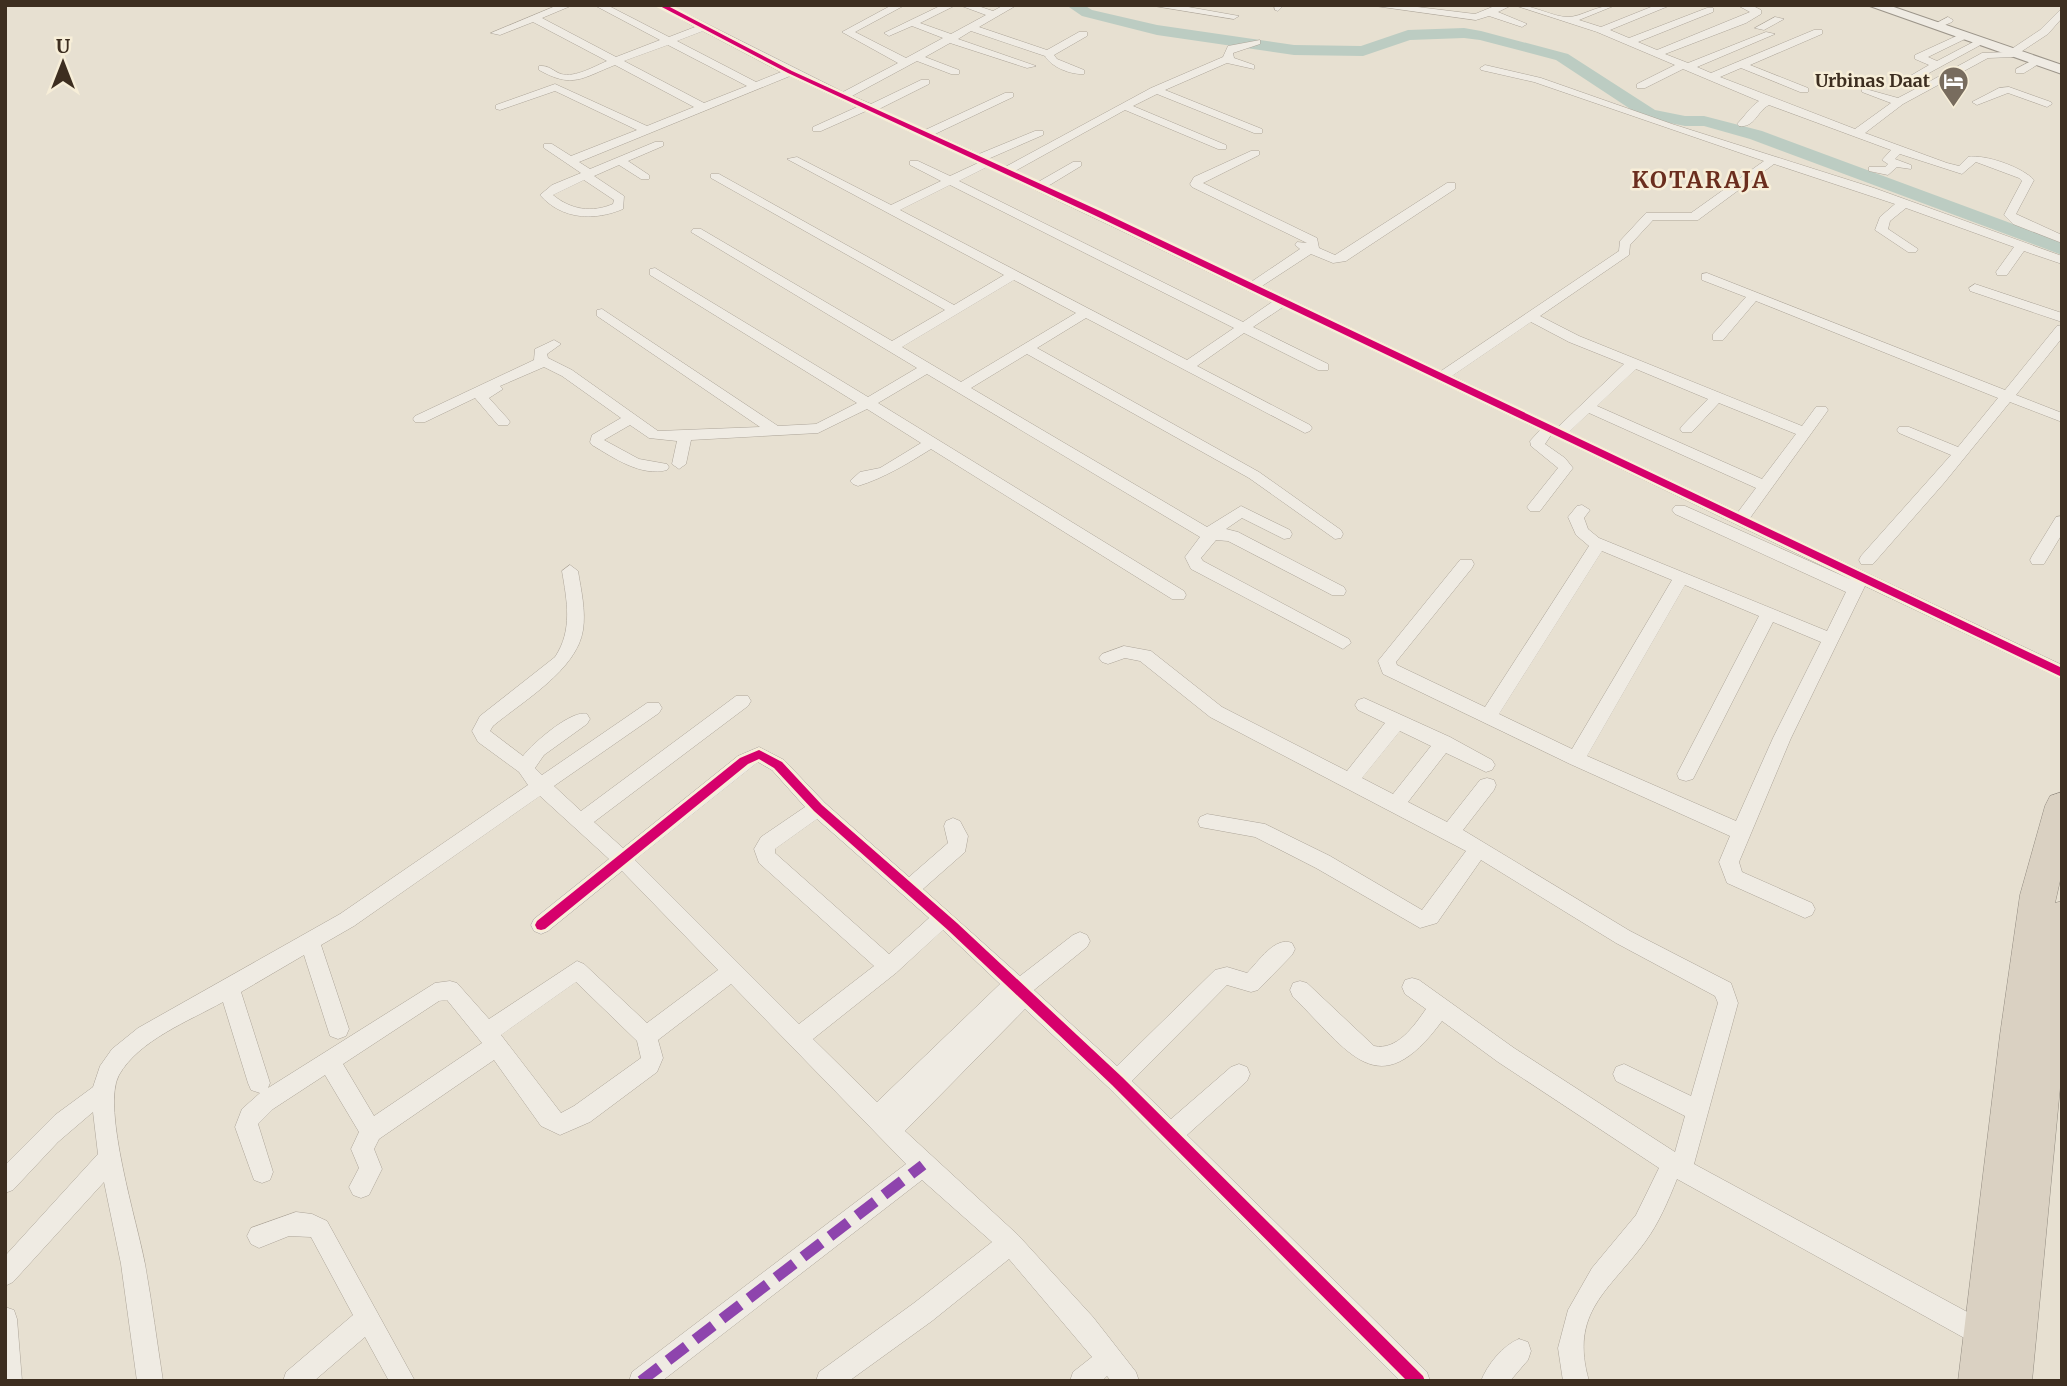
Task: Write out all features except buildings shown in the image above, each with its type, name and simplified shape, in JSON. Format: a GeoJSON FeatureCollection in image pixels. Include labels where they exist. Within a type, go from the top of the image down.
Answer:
{"type":"FeatureCollection","features":[{"type":"Feature","properties":{"kind":"highway"},"geometry":{"type":"LineString","coordinates":[[1981,1381],[2019,1035],[2038,895],[2062,806]]}},
{"type":"Feature","properties":{"kind":"highway"},"geometry":{"type":"LineString","coordinates":[[2009,1381],[2051,1085],[2062,916]]}},
{"type":"Feature","properties":{"kind":"street"},"geometry":{"type":"LineString","coordinates":[[496,33],[568,5]]}},
{"type":"Feature","properties":{"kind":"street"},"geometry":{"type":"LineString","coordinates":[[598,5],[756,86]]}},
{"type":"Feature","properties":{"kind":"street"},"geometry":{"type":"LineString","coordinates":[[661,5],[790,72],[1039,186],[1554,431],[1740,521],[1858,584]]}},
{"type":"Feature","properties":{"kind":"street"},"geometry":{"type":"LineString","coordinates":[[877,5],[894,8]]}},
{"type":"Feature","properties":{"kind":"street"},"geometry":{"type":"LineString","coordinates":[[964,5],[992,14]]}},
{"type":"Feature","properties":{"kind":"street"},"geometry":{"type":"LineString","coordinates":[[1153,5],[1234,16]]}},
{"type":"Feature","properties":{"kind":"street"},"geometry":{"type":"LineString","coordinates":[[1373,5],[1476,17],[1507,5]]}},
{"type":"Feature","properties":{"kind":"street"},"geometry":{"type":"LineString","coordinates":[[1519,5],[1601,30],[1768,101],[1856,134],[1900,160],[1964,170],[1972,159],[1979,159],[2026,177],[2027,182],[2010,215],[2017,221],[2062,239]]}},
{"type":"Feature","properties":{"kind":"street"},"geometry":{"type":"LineString","coordinates":[[1542,11],[1558,5]]}},
{"type":"Feature","properties":{"kind":"street"},"geometry":{"type":"LineString","coordinates":[[1572,19],[1611,5]]}},
{"type":"Feature","properties":{"kind":"street"},"geometry":{"type":"LineString","coordinates":[[1601,30],[1666,5]]}},
{"type":"Feature","properties":{"kind":"street"},"geometry":{"type":"LineString","coordinates":[[1641,86],[1770,33],[1693,5]]}},
{"type":"Feature","properties":{"kind":"street"},"geometry":{"type":"LineString","coordinates":[[1655,54],[1742,21],[1757,12],[1742,5]]}},
{"type":"Feature","properties":{"kind":"street"},"geometry":{"type":"LineString","coordinates":[[1874,5],[1942,23],[1963,36],[2060,68]]}},
{"type":"Feature","properties":{"kind":"street"},"geometry":{"type":"LineString","coordinates":[[845,96],[950,39],[969,24],[1010,6]]}},
{"type":"Feature","properties":{"kind":"street"},"geometry":{"type":"LineString","coordinates":[[894,8],[847,32],[912,60],[955,72]]}},
{"type":"Feature","properties":{"kind":"street"},"geometry":{"type":"LineString","coordinates":[[889,33],[938,11],[950,10]]}},
{"type":"Feature","properties":{"kind":"street"},"geometry":{"type":"LineString","coordinates":[[1856,134],[1899,102],[1986,55],[2002,56],[2011,53],[2048,34],[2062,11]]}},
{"type":"Feature","properties":{"kind":"street"},"geometry":{"type":"LineString","coordinates":[[1491,13],[1522,24]]}},
{"type":"Feature","properties":{"kind":"street"},"geometry":{"type":"LineString","coordinates":[[1628,42],[1719,13]]}},
{"type":"Feature","properties":{"kind":"street"},"geometry":{"type":"LineString","coordinates":[[534,18],[705,108]]}},
{"type":"Feature","properties":{"kind":"street"},"geometry":{"type":"LineString","coordinates":[[1760,28],[1779,19]]}},
{"type":"Feature","properties":{"kind":"street"},"geometry":{"type":"LineString","coordinates":[[912,23],[950,39],[1031,66]]}},
{"type":"Feature","properties":{"kind":"street"},"geometry":{"type":"LineString","coordinates":[[969,24],[1048,53],[1054,61],[1080,72]]}},
{"type":"Feature","properties":{"kind":"street"},"geometry":{"type":"LineString","coordinates":[[543,68],[561,78],[569,78],[701,28]]}},
{"type":"Feature","properties":{"kind":"street"},"geometry":{"type":"LineString","coordinates":[[1711,77],[1818,32]]}},
{"type":"Feature","properties":{"kind":"street"},"geometry":{"type":"LineString","coordinates":[[1048,53],[1083,34]]}},
{"type":"Feature","properties":{"kind":"street"},"geometry":{"type":"LineString","coordinates":[[1939,65],[1919,57],[1963,36]]}},
{"type":"Feature","properties":{"kind":"street"},"geometry":{"type":"LineString","coordinates":[[1229,59],[1228,52],[1232,48],[1256,42]]}},
{"type":"Feature","properties":{"kind":"street"},"geometry":{"type":"LineString","coordinates":[[1925,88],[1909,80],[1981,42]]}},
{"type":"Feature","properties":{"kind":"street"},"geometry":{"type":"LineString","coordinates":[[1006,171],[1124,106],[1201,68],[1229,59],[1250,67]]}},
{"type":"Feature","properties":{"kind":"street"},"geometry":{"type":"LineString","coordinates":[[2020,71],[2037,62]]}},
{"type":"Feature","properties":{"kind":"street"},"geometry":{"type":"LineString","coordinates":[[1739,64],[1804,90]]}},
{"type":"Feature","properties":{"kind":"street"},"geometry":{"type":"LineString","coordinates":[[1485,68],[1536,80],[1904,203],[2062,260]]}},
{"type":"Feature","properties":{"kind":"street"},"geometry":{"type":"LineString","coordinates":[[570,161],[790,72]]}},
{"type":"Feature","properties":{"kind":"street"},"geometry":{"type":"LineString","coordinates":[[817,129],[925,82]]}},
{"type":"Feature","properties":{"kind":"street"},"geometry":{"type":"LineString","coordinates":[[500,107],[555,87],[646,132],[659,144],[588,175],[556,188],[546,195],[569,211],[604,213],[621,204],[620,199],[588,175],[570,161],[548,146]]}},
{"type":"Feature","properties":{"kind":"street"},"geometry":{"type":"LineString","coordinates":[[1155,90],[1258,131]]}},
{"type":"Feature","properties":{"kind":"street"},"geometry":{"type":"LineString","coordinates":[[1866,90],[1899,102]]}},
{"type":"Feature","properties":{"kind":"street"},"geometry":{"type":"LineString","coordinates":[[1977,102],[2003,90],[2009,90],[2047,104]]}},
{"type":"Feature","properties":{"kind":"street"},"geometry":{"type":"LineString","coordinates":[[926,134],[1009,95]]}},
{"type":"Feature","properties":{"kind":"street"},"geometry":{"type":"LineString","coordinates":[[1743,124],[1751,118],[1755,108],[1768,101]]}},
{"type":"Feature","properties":{"kind":"street"},"geometry":{"type":"LineString","coordinates":[[1124,106],[1222,146]]}},
{"type":"Feature","properties":{"kind":"street"},"geometry":{"type":"LineString","coordinates":[[891,210],[1039,133]]}},
{"type":"Feature","properties":{"kind":"street"},"geometry":{"type":"LineString","coordinates":[[1255,152],[1198,180],[1196,184],[1313,241],[1312,249]]}},
{"type":"Feature","properties":{"kind":"street"},"geometry":{"type":"LineString","coordinates":[[793,159],[1305,428]]}},
{"type":"Feature","properties":{"kind":"street"},"geometry":{"type":"LineString","coordinates":[[1440,378],[1625,252],[1624,244],[1644,220],[1656,215],[1694,217],[1772,160]]}},
{"type":"Feature","properties":{"kind":"street"},"geometry":{"type":"LineString","coordinates":[[1873,169],[1888,171],[1900,160]]}},
{"type":"Feature","properties":{"kind":"street"},"geometry":{"type":"LineString","coordinates":[[620,161],[645,177]]}},
{"type":"Feature","properties":{"kind":"street"},"geometry":{"type":"LineString","coordinates":[[914,163],[1323,367]]}},
{"type":"Feature","properties":{"kind":"street"},"geometry":{"type":"LineString","coordinates":[[1039,186],[1077,164]]}},
{"type":"Feature","properties":{"kind":"street"},"geometry":{"type":"LineString","coordinates":[[715,176],[954,310]]}},
{"type":"Feature","properties":{"kind":"street"},"geometry":{"type":"LineString","coordinates":[[1252,287],[1276,272],[1271,267],[1271,262],[1296,245],[1312,249],[1333,260],[1342,258],[1451,187]]}},
{"type":"Feature","properties":{"kind":"street"},"geometry":{"type":"LineString","coordinates":[[1904,203],[1884,220],[1881,230],[1912,249]]}},
{"type":"Feature","properties":{"kind":"street"},"geometry":{"type":"LineString","coordinates":[[697,232],[1209,535],[1217,533],[1232,536],[1338,591]]}},
{"type":"Feature","properties":{"kind":"street"},"geometry":{"type":"LineString","coordinates":[[2002,272],[2021,246]]}},
{"type":"Feature","properties":{"kind":"street"},"geometry":{"type":"LineString","coordinates":[[655,272],[1178,595]]}},
{"type":"Feature","properties":{"kind":"street"},"geometry":{"type":"LineString","coordinates":[[892,347],[1015,274]]}},
{"type":"Feature","properties":{"kind":"street"},"geometry":{"type":"LineString","coordinates":[[1707,277],[2062,418]]}},
{"type":"Feature","properties":{"kind":"street"},"geometry":{"type":"LineString","coordinates":[[1975,288],[2062,318]]}},
{"type":"Feature","properties":{"kind":"street"},"geometry":{"type":"LineString","coordinates":[[1718,337],[1754,296]]}},
{"type":"Feature","properties":{"kind":"street"},"geometry":{"type":"LineString","coordinates":[[1189,365],[1282,301]]}},
{"type":"Feature","properties":{"kind":"street"},"geometry":{"type":"LineString","coordinates":[[963,387],[1087,312]]}},
{"type":"Feature","properties":{"kind":"street"},"geometry":{"type":"LineString","coordinates":[[602,313],[774,430]]}},
{"type":"Feature","properties":{"kind":"street"},"geometry":{"type":"LineString","coordinates":[[1531,317],[1633,364],[1805,433]]}},
{"type":"Feature","properties":{"kind":"street"},"geometry":{"type":"LineString","coordinates":[[1867,560],[1961,454],[2062,329]]}},
{"type":"Feature","properties":{"kind":"street"},"geometry":{"type":"LineString","coordinates":[[554,344],[540,352],[545,362],[654,435],[685,436],[818,428],[927,368]]}},
{"type":"Feature","properties":{"kind":"street"},"geometry":{"type":"LineString","coordinates":[[1028,349],[1254,475],[1335,534]]}},
{"type":"Feature","properties":{"kind":"street"},"geometry":{"type":"LineString","coordinates":[[420,419],[545,362]]}},
{"type":"Feature","properties":{"kind":"street"},"geometry":{"type":"LineString","coordinates":[[503,422],[484,402],[483,396],[545,362]]}},
{"type":"Feature","properties":{"kind":"street"},"geometry":{"type":"LineString","coordinates":[[1535,507],[1566,468],[1538,446],[1537,441],[1587,407],[1633,364]]}},
{"type":"Feature","properties":{"kind":"street"},"geometry":{"type":"LineString","coordinates":[[1687,429],[1716,398]]}},
{"type":"Feature","properties":{"kind":"street"},"geometry":{"type":"LineString","coordinates":[[1587,407],[1766,487]]}},
{"type":"Feature","properties":{"kind":"street"},"geometry":{"type":"LineString","coordinates":[[1740,521],[1821,410]]}},
{"type":"Feature","properties":{"kind":"street"},"geometry":{"type":"LineString","coordinates":[[630,419],[602,434],[597,438],[597,442],[635,463],[662,467]]}},
{"type":"Feature","properties":{"kind":"street"},"geometry":{"type":"LineString","coordinates":[[1904,430],[1961,454]]}},
{"type":"Feature","properties":{"kind":"street"},"geometry":{"type":"LineString","coordinates":[[679,464],[685,436]]}},
{"type":"Feature","properties":{"kind":"street"},"geometry":{"type":"LineString","coordinates":[[858,481],[865,475],[884,472],[931,443]]}},
{"type":"Feature","properties":{"kind":"street"},"geometry":{"type":"LineString","coordinates":[[1582,510],[1576,517],[1579,527],[1597,546],[1612,548],[1830,639]]}},
{"type":"Feature","properties":{"kind":"street"},"geometry":{"type":"LineString","coordinates":[[1680,510],[2062,673]]}},
{"type":"Feature","properties":{"kind":"street"},"geometry":{"type":"LineString","coordinates":[[1284,534],[1241,511],[1209,535],[1193,557],[1197,565],[1343,643]]}},
{"type":"Feature","properties":{"kind":"street"},"geometry":{"type":"LineString","coordinates":[[2038,560],[2062,521]]}},
{"type":"Feature","properties":{"kind":"street"},"geometry":{"type":"LineString","coordinates":[[1488,717],[1597,546]]}},
{"type":"Feature","properties":{"kind":"street"},"geometry":{"type":"LineString","coordinates":[[1466,564],[1386,664],[1389,669],[1576,759],[1741,832]]}},
{"type":"Feature","properties":{"kind":"street"},"geometry":{"type":"LineString","coordinates":[[570,571],[576,623],[575,640],[570,650],[542,677],[486,721],[481,732],[484,737],[525,767],[530,776],[622,859],[923,1165],[1010,1242],[1127,1381]]}},
{"type":"Feature","properties":{"kind":"street"},"geometry":{"type":"LineString","coordinates":[[1576,759],[1682,577]]}},
{"type":"Feature","properties":{"kind":"street"},"geometry":{"type":"LineString","coordinates":[[1805,909],[1734,877],[1729,862],[1782,738],[1858,584]]}},
{"type":"Feature","properties":{"kind":"street"},"geometry":{"type":"LineString","coordinates":[[1686,774],[1769,613]]}},
{"type":"Feature","properties":{"kind":"street"},"geometry":{"type":"LineString","coordinates":[[1108,658],[1124,652],[1145,655],[1216,712],[1450,832],[1623,937],[1724,990],[1728,1003],[1697,1111],[1676,1166],[1638,1234],[1610,1264],[1575,1318],[1569,1349],[1570,1366],[1576,1381]]}},
{"type":"Feature","properties":{"kind":"street"},"geometry":{"type":"LineString","coordinates":[[582,821],[742,701]]}},
{"type":"Feature","properties":{"kind":"street"},"geometry":{"type":"LineString","coordinates":[[1364,705],[1444,742],[1486,765]]}},
{"type":"Feature","properties":{"kind":"street"},"geometry":{"type":"LineString","coordinates":[[150,1381],[133,1264],[110,1158],[102,1094],[108,1073],[120,1056],[146,1035],[310,942],[415,875],[653,708]]}},
{"type":"Feature","properties":{"kind":"street"},"geometry":{"type":"LineString","coordinates":[[525,767],[538,750],[581,719]]}},
{"type":"Feature","properties":{"kind":"street"},"geometry":{"type":"LineString","coordinates":[[1350,780],[1398,720]]}},
{"type":"Feature","properties":{"kind":"street"},"geometry":{"type":"LineString","coordinates":[[1396,804],[1444,742]]}},
{"type":"Feature","properties":{"kind":"street"},"geometry":{"type":"LineString","coordinates":[[541,925],[752,755],[763,755],[778,765],[818,808],[942,918],[1117,1081],[1418,1381]]}},
{"type":"Feature","properties":{"kind":"street"},"geometry":{"type":"LineString","coordinates":[[1450,832],[1488,785]]}},
{"type":"Feature","properties":{"kind":"street"},"geometry":{"type":"LineString","coordinates":[[818,808],[768,843],[764,849],[766,857],[889,967]]}},
{"type":"Feature","properties":{"kind":"street"},"geometry":{"type":"LineString","coordinates":[[1207,822],[1258,830],[1323,862],[1420,919],[1430,917],[1478,849]]}},
{"type":"Feature","properties":{"kind":"street"},"geometry":{"type":"LineString","coordinates":[[909,889],[958,846],[958,836],[953,826]]}},
{"type":"Feature","properties":{"kind":"street"},"geometry":{"type":"LineString","coordinates":[[799,1037],[889,967],[942,918]]}},
{"type":"Feature","properties":{"kind":"street"},"geometry":{"type":"LineString","coordinates":[[884,1124],[1018,991],[1080,941]]}},
{"type":"Feature","properties":{"kind":"street"},"geometry":{"type":"LineString","coordinates":[[310,942],[338,1029]]}},
{"type":"Feature","properties":{"kind":"street"},"geometry":{"type":"LineString","coordinates":[[1117,1081],[1222,977],[1227,975],[1251,982],[1285,949]]}},
{"type":"Feature","properties":{"kind":"street"},"geometry":{"type":"LineString","coordinates":[[262,1172],[247,1132],[250,1117],[265,1102],[435,992],[450,990],[457,995],[491,1040],[549,1118],[560,1124],[582,1114],[649,1065],[652,1058],[646,1036],[577,970],[491,1040],[371,1131],[362,1149],[371,1169],[360,1187]]}},
{"type":"Feature","properties":{"kind":"street"},"geometry":{"type":"LineString","coordinates":[[646,1036],[734,970]]}},
{"type":"Feature","properties":{"kind":"street"},"geometry":{"type":"LineString","coordinates":[[229,987],[259,1083]]}},
{"type":"Feature","properties":{"kind":"street"},"geometry":{"type":"LineString","coordinates":[[1412,988],[1506,1055],[1676,1166],[1986,1336]]}},
{"type":"Feature","properties":{"kind":"street"},"geometry":{"type":"LineString","coordinates":[[1300,990],[1368,1055],[1376,1058],[1401,1051],[1413,1042],[1440,1007]]}},
{"type":"Feature","properties":{"kind":"street"},"geometry":{"type":"LineString","coordinates":[[329,1061],[371,1131]]}},
{"type":"Feature","properties":{"kind":"street"},"geometry":{"type":"LineString","coordinates":[[1171,1134],[1239,1074]]}},
{"type":"Feature","properties":{"kind":"street"},"geometry":{"type":"LineString","coordinates":[[1624,1074],[1697,1111]]}},
{"type":"Feature","properties":{"kind":"street"},"geometry":{"type":"LineString","coordinates":[[5,1182],[71,1116],[102,1094]]}},
{"type":"Feature","properties":{"kind":"street"},"geometry":{"type":"LineString","coordinates":[[5,1274],[110,1158]]}},
{"type":"Feature","properties":{"kind":"street"},"geometry":{"type":"LineString","coordinates":[[641,1381],[923,1165]]}},
{"type":"Feature","properties":{"kind":"street"},"geometry":{"type":"LineString","coordinates":[[259,1236],[290,1223],[312,1224],[319,1229],[403,1381]]}},
{"type":"Feature","properties":{"kind":"street"},"geometry":{"type":"LineString","coordinates":[[828,1381],[923,1312],[1010,1242]]}},
{"type":"Feature","properties":{"kind":"street"},"geometry":{"type":"LineString","coordinates":[[295,1381],[367,1319]]}},
{"type":"Feature","properties":{"kind":"street"},"geometry":{"type":"LineString","coordinates":[[5,1320],[9,1381]]}},
{"type":"Feature","properties":{"kind":"street"},"geometry":{"type":"LineString","coordinates":[[1493,1381],[1518,1351]]}},
{"type":"Feature","properties":{"kind":"street"},"geometry":{"type":"LineString","coordinates":[[1082,1381],[1110,1358]]}},
{"type":"Feature","properties":{"kind":"waterway"},"geometry":{"type":"LineString","coordinates":[[1073,5],[1087,13],[1157,30],[1294,50],[1363,51],[1408,35],[1464,33],[1481,36],[1562,57],[1650,114],[1685,121],[1704,121],[1756,135],[2062,249]]}},
{"type":"Feature","properties":{"kind":"marked path"},"geometry":{"type":"LineString","coordinates":[[641,1381],[923,1165]]}},
{"type":"Feature","properties":{"kind":"cycle path"},"geometry":{"type":"LineString","coordinates":[[661,5],[790,72],[1097,213],[2062,673]]}},
{"type":"Feature","properties":{"kind":"cycle path"},"geometry":{"type":"LineString","coordinates":[[541,925],[744,761],[759,754],[778,765],[818,808],[953,927],[1117,1081],[1418,1381]]}},
{"type":"Feature","properties":{"kind":"place","name":"Urbinas Daat"},"geometry":{"type":"Point","coordinates":[1953,108]}},
{"type":"Feature","properties":{"kind":"district","name":"KOTARAJA"},"geometry":{"type":"Point","coordinates":[1701,180]}}]}
